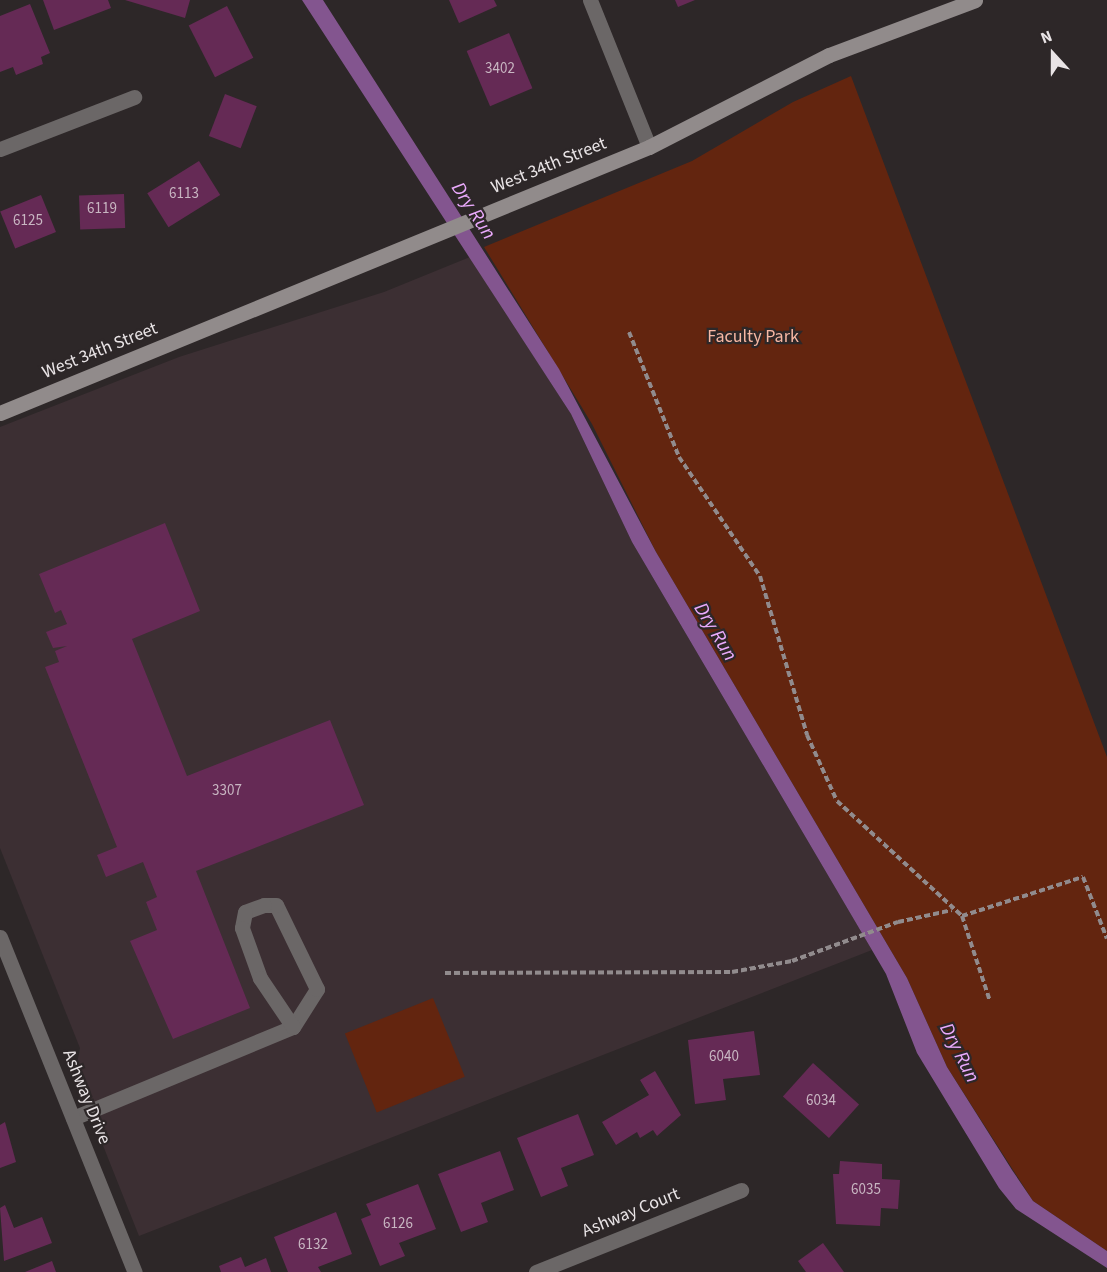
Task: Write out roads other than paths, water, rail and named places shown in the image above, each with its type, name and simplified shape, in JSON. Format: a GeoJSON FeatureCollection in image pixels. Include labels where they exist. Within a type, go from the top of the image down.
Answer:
{"type":"FeatureCollection","features":[{"type":"Feature","properties":{"kind":"street"},"geometry":{"type":"LineString","coordinates":[[590,0],[649,147]]}},
{"type":"Feature","properties":{"kind":"street","name":"West 34th Street"},"geometry":{"type":"LineString","coordinates":[[0,412],[649,147],[829,55],[975,0]]}},
{"type":"Feature","properties":{"kind":"street"},"geometry":{"type":"LineString","coordinates":[[0,148],[134,97]]}},
{"type":"Feature","properties":{"kind":"street"},"geometry":{"type":"LineString","coordinates":[[73,1118],[293,1027],[317,989],[276,905],[264,905],[245,912],[242,928],[260,978],[293,1027]]}},
{"type":"Feature","properties":{"kind":"street","name":"Ashway Drive"},"geometry":{"type":"LineString","coordinates":[[0,937],[135,1272]]}},
{"type":"Feature","properties":{"kind":"street","name":"Ashway Court"},"geometry":{"type":"LineString","coordinates":[[536,1272],[741,1190]]}},
{"type":"Feature","properties":{"kind":"water label","name":"Dry Run"},"geometry":{"type":"Point","coordinates":[473,211]}},
{"type":"Feature","properties":{"kind":"water label","name":"Dry Run"},"geometry":{"type":"Point","coordinates":[715,632]}},
{"type":"Feature","properties":{"kind":"water label","name":"Dry Run"},"geometry":{"type":"Point","coordinates":[959,1053]}},
{"type":"Feature","properties":{"kind":"park label","name":"Faculty Park"},"geometry":{"type":"Point","coordinates":[753,337]}}]}
